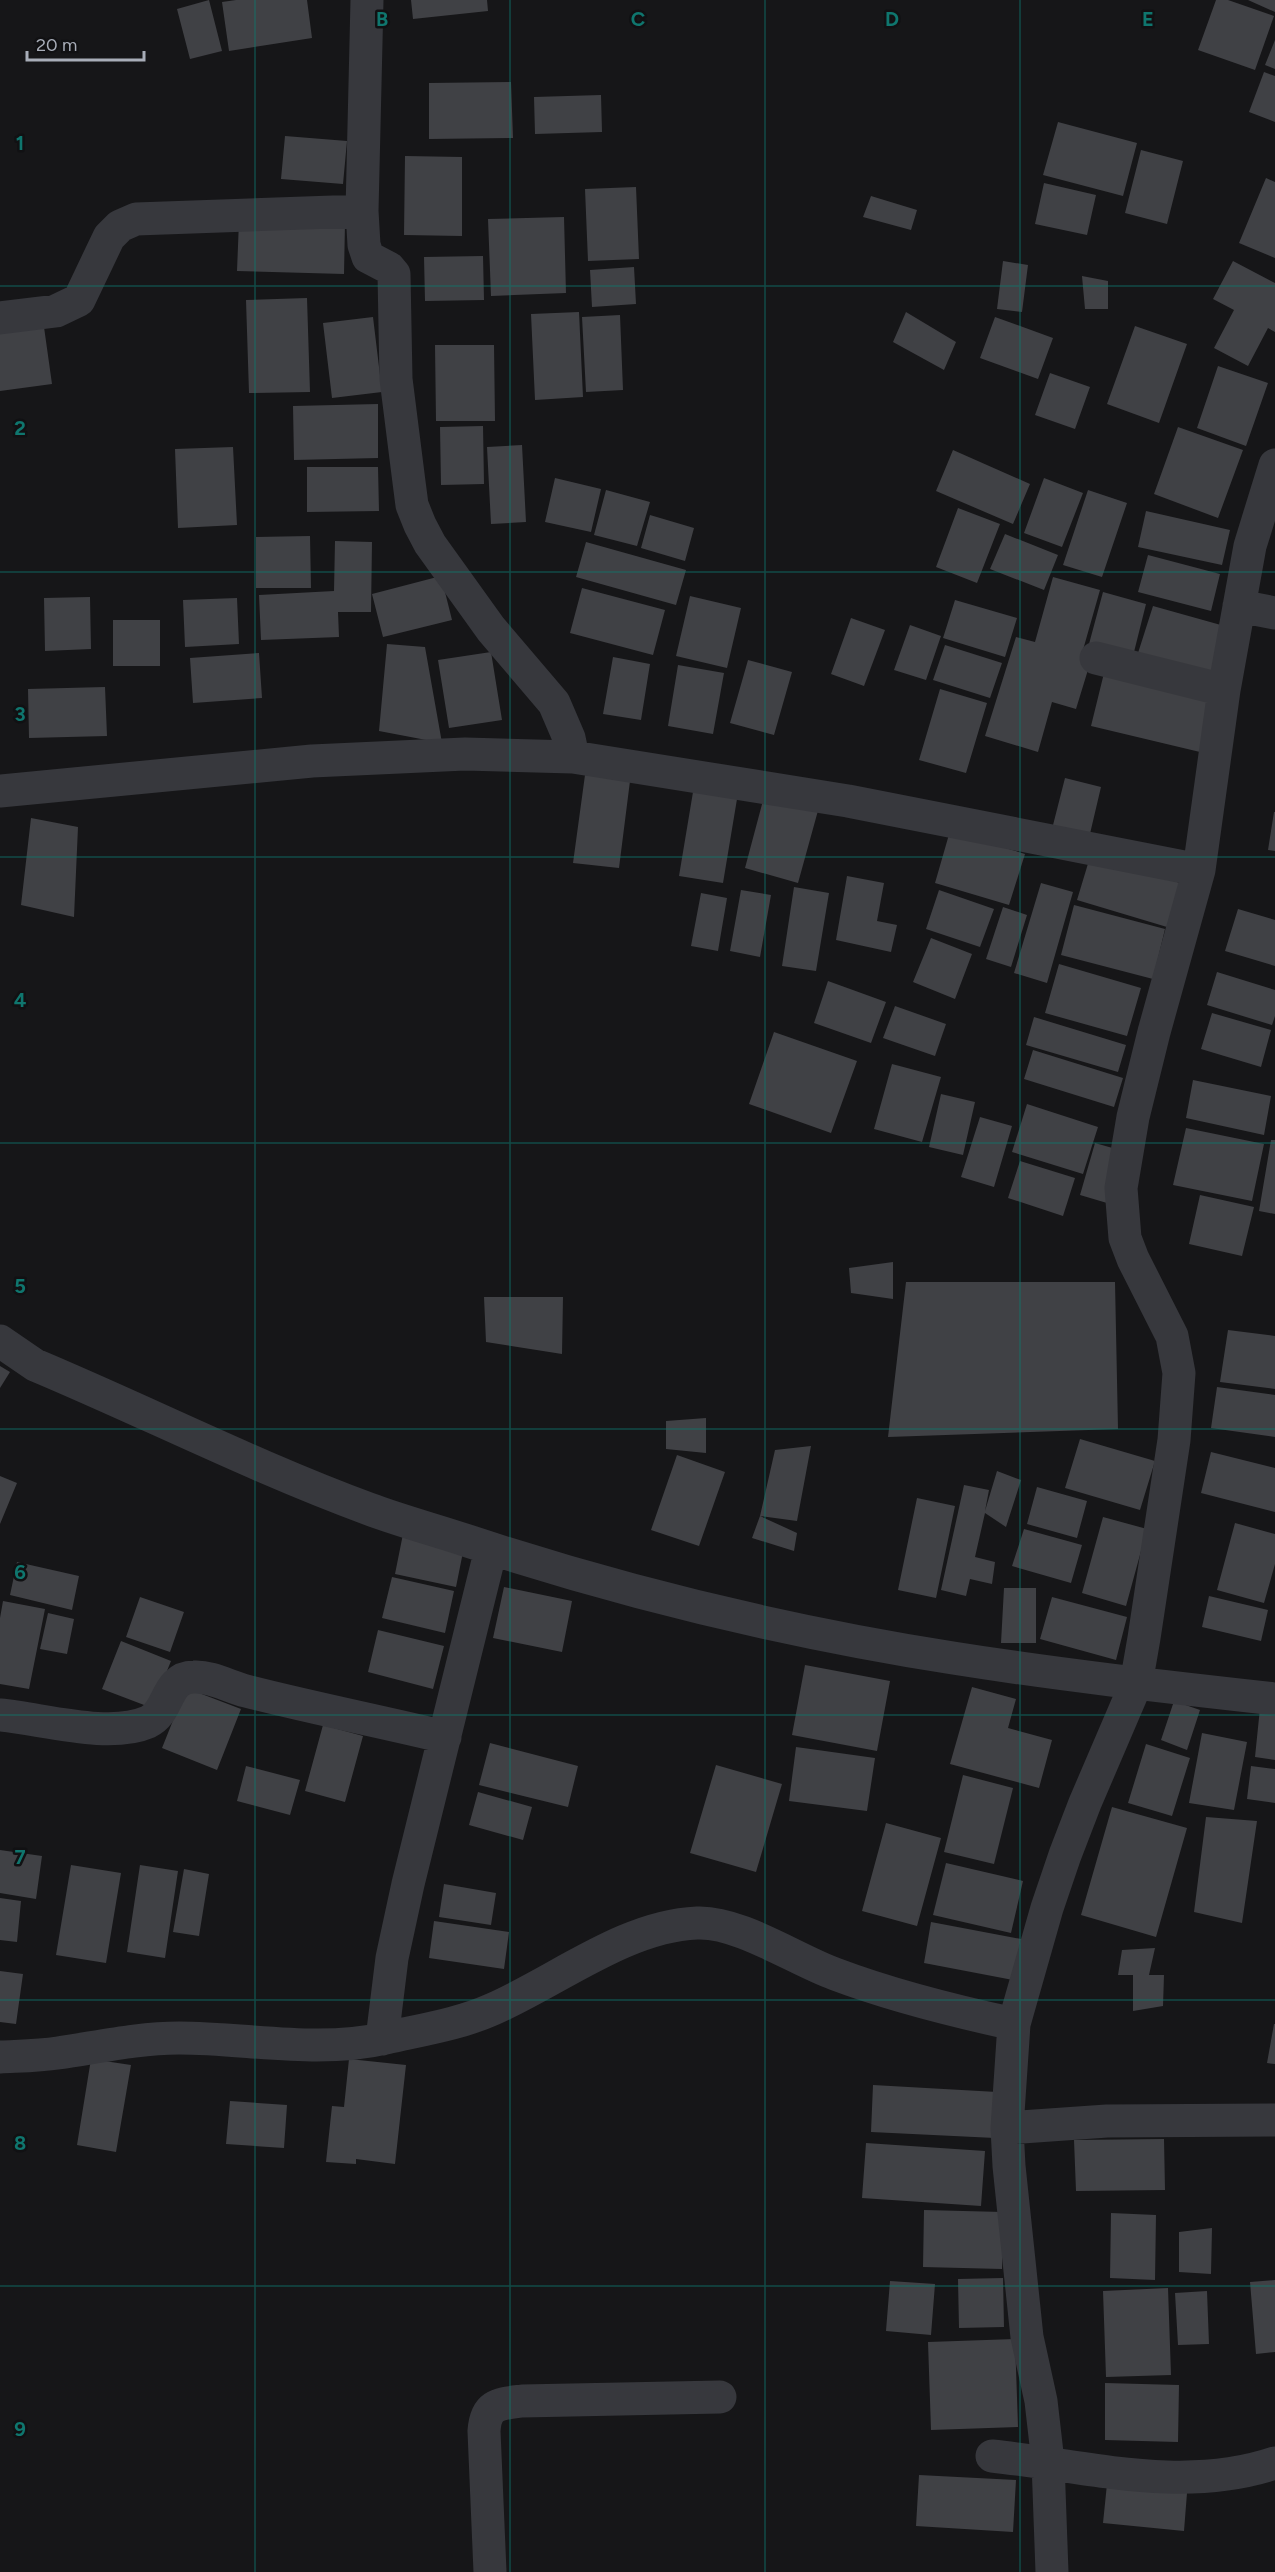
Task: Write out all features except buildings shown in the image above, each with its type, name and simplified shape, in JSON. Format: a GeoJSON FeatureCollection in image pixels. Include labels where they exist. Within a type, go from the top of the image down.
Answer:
{"type":"FeatureCollection","features":[{"type":"Feature","properties":{"kind":"street"},"geometry":{"type":"LineString","coordinates":[[367,0],[362,211],[365,252],[394,274],[396,379],[412,505],[430,544],[491,629],[554,703],[569,738],[573,757]]}},
{"type":"Feature","properties":{"kind":"street"},"geometry":{"type":"LineString","coordinates":[[0,318],[56,310],[79,300],[109,237],[120,226],[136,219],[362,211]]}},
{"type":"Feature","properties":{"kind":"street"},"geometry":{"type":"LineString","coordinates":[[1052,2572],[1048,2462],[1041,2401],[1026,2326],[1013,2215],[1007,2128],[1014,2024],[1047,1908],[1065,1855],[1136,1684],[1174,1440],[1180,1387],[1172,1336],[1132,1259],[1125,1238],[1121,1188],[1133,1117],[1199,870],[1224,690],[1250,546],[1275,465]]}},
{"type":"Feature","properties":{"kind":"street"},"geometry":{"type":"LineString","coordinates":[[1239,606],[1275,613]]}},
{"type":"Feature","properties":{"kind":"street"},"geometry":{"type":"LineString","coordinates":[[1096,658],[1224,690]]}},
{"type":"Feature","properties":{"kind":"street"},"geometry":{"type":"LineString","coordinates":[[0,791],[312,762],[465,754],[573,757],[848,801],[1199,870]]}},
{"type":"Feature","properties":{"kind":"street"},"geometry":{"type":"LineString","coordinates":[[0,1341],[35,1365],[281,1475],[372,1510],[572,1575],[691,1606],[832,1637],[953,1658],[1136,1684],[1275,1699]]}},
{"type":"Feature","properties":{"kind":"street"},"geometry":{"type":"LineString","coordinates":[[382,2039],[392,1958],[422,1820],[445,1737],[491,1549]]}},
{"type":"Feature","properties":{"kind":"street"},"geometry":{"type":"LineString","coordinates":[[0,1715],[96,1728],[123,1729],[150,1721],[164,1706],[173,1686],[178,1681],[191,1676],[445,1737]]}},
{"type":"Feature","properties":{"kind":"street"},"geometry":{"type":"LineString","coordinates":[[0,2057],[56,2054],[118,2043],[159,2039],[326,2044],[382,2039],[491,2010],[606,1950],[663,1928],[699,1923],[738,1930],[806,1963],[866,1984],[960,2013],[1014,2024]]}},
{"type":"Feature","properties":{"kind":"street"},"geometry":{"type":"LineString","coordinates":[[1007,2128],[1107,2121],[1275,2120]]}},
{"type":"Feature","properties":{"kind":"street"},"geometry":{"type":"LineString","coordinates":[[490,2572],[484,2431],[485,2418],[491,2409],[501,2404],[522,2401],[720,2397]]}},
{"type":"Feature","properties":{"kind":"street"},"geometry":{"type":"LineString","coordinates":[[992,2456],[1048,2462],[1125,2475],[1175,2477],[1220,2475],[1257,2469],[1275,2463]]}}]}
